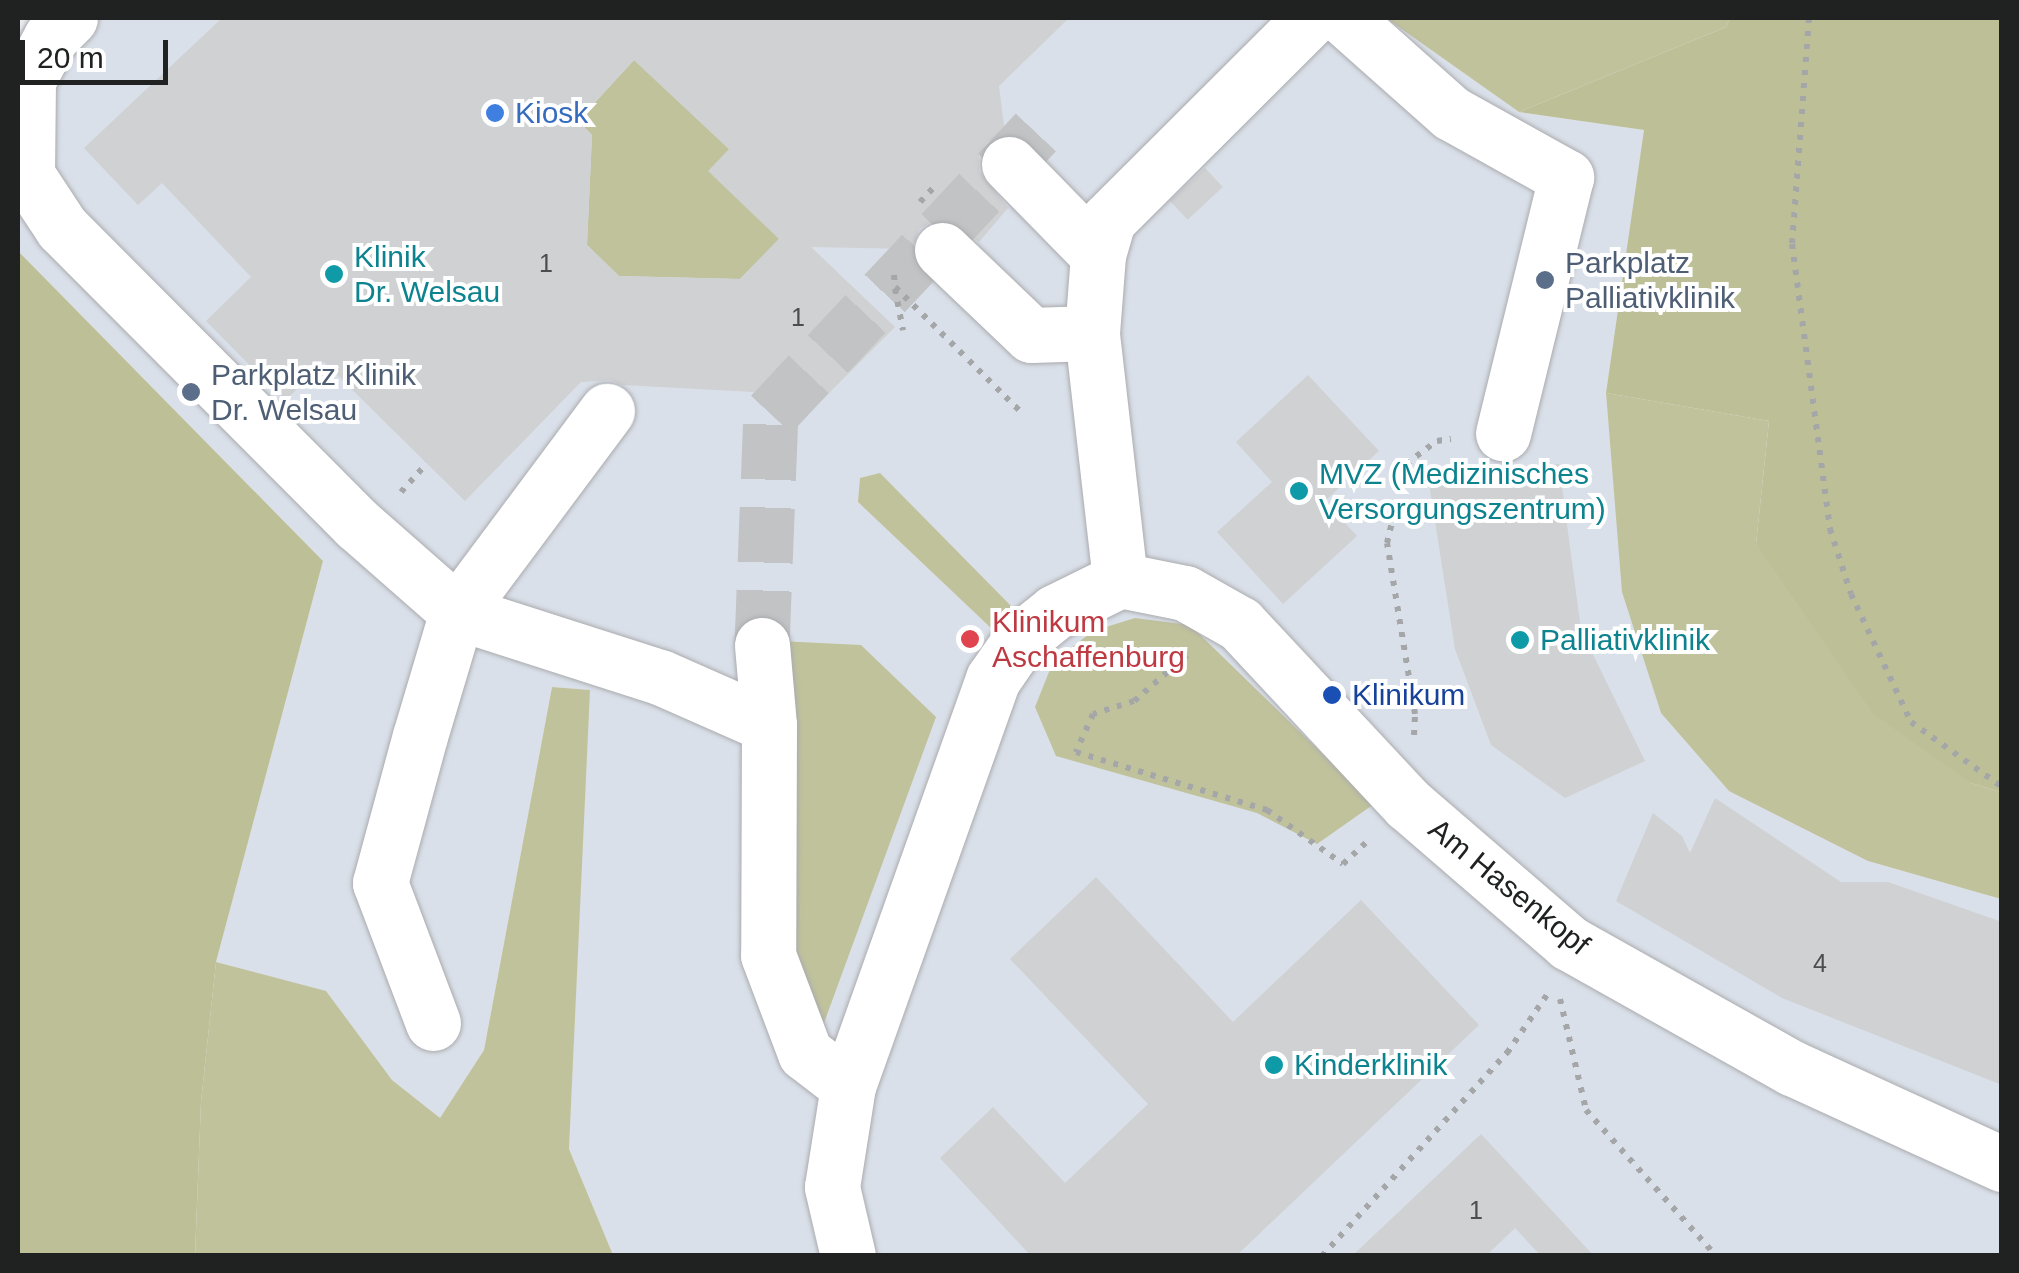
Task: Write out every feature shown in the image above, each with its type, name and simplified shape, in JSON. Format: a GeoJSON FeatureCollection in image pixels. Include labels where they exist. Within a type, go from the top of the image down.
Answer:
{"type":"FeatureCollection","features":[{"type":"Feature","properties":{"kind":"street"},"geometry":{"type":"LineString","coordinates":[[848,1256],[832,1187],[848,1086],[992,680],[1020,640],[1055,612],[1120,580],[1092,333],[1098,256],[1108,220],[1311,18]]}},
{"type":"Feature","properties":{"kind":"street"},"geometry":{"type":"LineString","coordinates":[[1344,18],[1451,113],[1566,177],[1503,433]]}},
{"type":"Feature","properties":{"kind":"street"},"geometry":{"type":"LineString","coordinates":[[37,42],[27,175],[62,228],[356,524],[457,612],[660,677],[769,724]]}},
{"type":"Feature","properties":{"kind":"street"},"geometry":{"type":"LineString","coordinates":[[1009,164],[1098,256]]}},
{"type":"Feature","properties":{"kind":"street"},"geometry":{"type":"LineString","coordinates":[[918,259],[1031,335],[1092,333]]}},
{"type":"Feature","properties":{"kind":"street"},"geometry":{"type":"LineString","coordinates":[[433,1023],[380,883],[457,612],[607,412]]}},
{"type":"Feature","properties":{"kind":"street","name":"Am Hasenkopf"},"geometry":{"type":"LineString","coordinates":[[1120,580],[1185,593],[1240,624],[1414,809],[1569,943],[1792,1068],[2002,1164]]}},
{"type":"Feature","properties":{"kind":"street"},"geometry":{"type":"LineString","coordinates":[[762,644],[769,724],[768,955],[804,1053],[848,1086]]}},
{"type":"Feature","properties":{"kind":"path"},"geometry":{"type":"LineString","coordinates":[[1809,18],[1807,86],[1792,244],[1830,529],[1852,594],[1911,722],[2002,787]]}},
{"type":"Feature","properties":{"kind":"path"},"geometry":{"type":"LineString","coordinates":[[903,330],[895,288],[918,259]]}},
{"type":"Feature","properties":{"kind":"path"},"geometry":{"type":"LineString","coordinates":[[895,288],[1023,414]]}},
{"type":"Feature","properties":{"kind":"path"},"geometry":{"type":"LineString","coordinates":[[1406,464],[1387,544],[1415,714],[1414,809]]}},
{"type":"Feature","properties":{"kind":"path"},"geometry":{"type":"LineString","coordinates":[[1240,624],[1180,658],[1134,700],[1093,714],[1076,752],[1266,810],[1343,864]]}},
{"type":"Feature","properties":{"kind":"path"},"geometry":{"type":"LineString","coordinates":[[1322,1256],[1507,1053],[1556,981],[1586,1110],[1716,1256]]}},
{"type":"Feature","properties":{"kind":"shaded area","name":"Klinikum Aschaffenburg"},"geometry":{"type":"Polygon","coordinates":[[[31,18],[1386,18],[1519,112],[1645,130],[1606,393],[1623,592],[1661,713],[1868,861],[2001,899],[2001,1255],[613,1255],[569,1149],[589,690],[552,687],[484,1050],[440,1118],[392,1080],[326,992],[216,962],[323,561],[18,251],[18,33],[31,18]]]}},
{"type":"Feature","properties":{"kind":"green space"},"geometry":{"type":"Polygon","coordinates":[[[1386,18],[1730,18],[1726,27],[1519,112],[1386,18]]]}},
{"type":"Feature","properties":{"kind":"green space"},"geometry":{"type":"Polygon","coordinates":[[[1730,18],[2001,18],[2001,792],[1971,783],[1873,714],[1756,544],[1769,421],[1606,393],[1644,130],[1519,112],[1726,27],[1730,18]]]}},
{"type":"Feature","properties":{"kind":"green space"},"geometry":{"type":"Polygon","coordinates":[[[634,60],[729,149],[779,239],[740,279],[619,276],[587,245],[592,135],[578,121],[634,60]]]}},
{"type":"Feature","properties":{"kind":"green space"},"geometry":{"type":"Polygon","coordinates":[[[18,251],[323,561],[216,962],[201,1102],[195,1255],[18,1255],[18,251]]]}},
{"type":"Feature","properties":{"kind":"green space"},"geometry":{"type":"Polygon","coordinates":[[[1606,393],[1769,421],[1756,544],[1971,783],[2001,792],[2001,899],[1868,861],[1729,791],[1661,713],[1622,592],[1606,393]]]}},
{"type":"Feature","properties":{"kind":"green space"},"geometry":{"type":"Polygon","coordinates":[[[880,473],[1014,609],[991,628],[858,502],[860,478],[880,473]]]}},
{"type":"Feature","properties":{"kind":"green space"},"geometry":{"type":"Polygon","coordinates":[[[1135,618],[1190,625],[1374,804],[1317,844],[1257,813],[1056,756],[1035,707],[1053,662],[1093,631],[1135,618]]]}},
{"type":"Feature","properties":{"kind":"green space"},"geometry":{"type":"Polygon","coordinates":[[[779,641],[861,645],[936,717],[824,1023],[786,951],[779,641]]]}},
{"type":"Feature","properties":{"kind":"green space"},"geometry":{"type":"Polygon","coordinates":[[[552,687],[590,690],[569,1149],[613,1255],[195,1256],[201,1102],[216,962],[326,991],[392,1080],[440,1118],[484,1050],[552,687]]]}},
{"type":"Feature","properties":{"kind":"building"},"geometry":{"type":"Polygon","coordinates":[[[222,18],[1069,18],[999,86],[1005,134],[987,142],[979,155],[979,171],[1008,208],[979,242],[950,220],[934,220],[919,229],[912,249],[811,247],[895,327],[816,406],[779,367],[754,392],[623,385],[610,380],[581,382],[465,501],[324,362],[285,401],[206,321],[251,277],[162,183],[138,205],[84,148],[222,18]],[[634,60],[578,121],[592,135],[587,245],[619,276],[740,279],[779,239],[708,171],[729,149],[634,60]]]}},
{"type":"Feature","properties":{"kind":"building"},"geometry":{"type":"Polygon","coordinates":[[[1205,168],[1223,187],[1188,220],[1170,201],[1205,168]]]}},
{"type":"Feature","properties":{"kind":"building","name":"MVZ (Medizinisches Versorgungszentrum)"},"geometry":{"type":"Polygon","coordinates":[[[1308,375],[1379,451],[1325,501],[1357,536],[1283,604],[1217,532],[1272,482],[1236,442],[1308,375]]]}},
{"type":"Feature","properties":{"kind":"building","name":"Palliativklinik"},"geometry":{"type":"Polygon","coordinates":[[[1559,464],[1581,630],[1645,761],[1565,798],[1491,745],[1455,649],[1429,483],[1559,464]]]}},
{"type":"Feature","properties":{"kind":"building"},"geometry":{"type":"Polygon","coordinates":[[[1715,798],[1841,882],[1888,882],[2002,922],[2002,1085],[1782,998],[1616,901],[1653,813],[1682,836],[1690,853],[1715,798]]]}},
{"type":"Feature","properties":{"kind":"building","name":"Kinderklinik"},"geometry":{"type":"Polygon","coordinates":[[[1096,877],[1233,1022],[1361,900],[1479,1025],[1236,1256],[1031,1256],[940,1158],[993,1107],[1065,1183],[1148,1104],[1010,959],[1096,877]]]}},
{"type":"Feature","properties":{"kind":"building"},"geometry":{"type":"Polygon","coordinates":[[[1481,1134],[1594,1256],[1541,1256],[1515,1228],[1486,1256],[1352,1256],[1481,1134]]]}},
{"type":"Feature","properties":{"kind":"tunnel"},"geometry":{"type":"LineString","coordinates":[[762,645],[771,414],[1036,132]]}},
{"type":"Feature","properties":{"kind":"place","name":"Kiosk"},"geometry":{"type":"Point","coordinates":[495,113]}},
{"type":"Feature","properties":{"kind":"place","name":"Klinik Dr. Welsau"},"geometry":{"type":"Point","coordinates":[334,274]}},
{"type":"Feature","properties":{"kind":"place","name":"Parkplatz Palliativklinik"},"geometry":{"type":"Point","coordinates":[1545,280]}},
{"type":"Feature","properties":{"kind":"place","name":"Parkplatz Klinik Dr. Welsau"},"geometry":{"type":"Point","coordinates":[191,392]}},
{"type":"Feature","properties":{"kind":"place","name":"MVZ (Medizinisches Versorgungszentrum)"},"geometry":{"type":"Point","coordinates":[1299,491]}},
{"type":"Feature","properties":{"kind":"place","name":"Klinikum Aschaffenburg"},"geometry":{"type":"Point","coordinates":[970,639]}},
{"type":"Feature","properties":{"kind":"place","name":"Palliativklinik"},"geometry":{"type":"Point","coordinates":[1520,640]}},
{"type":"Feature","properties":{"kind":"place","name":"Klinikum"},"geometry":{"type":"Point","coordinates":[1332,695]}},
{"type":"Feature","properties":{"kind":"place","name":"Kinderklinik"},"geometry":{"type":"Point","coordinates":[1274,1065]}}]}
